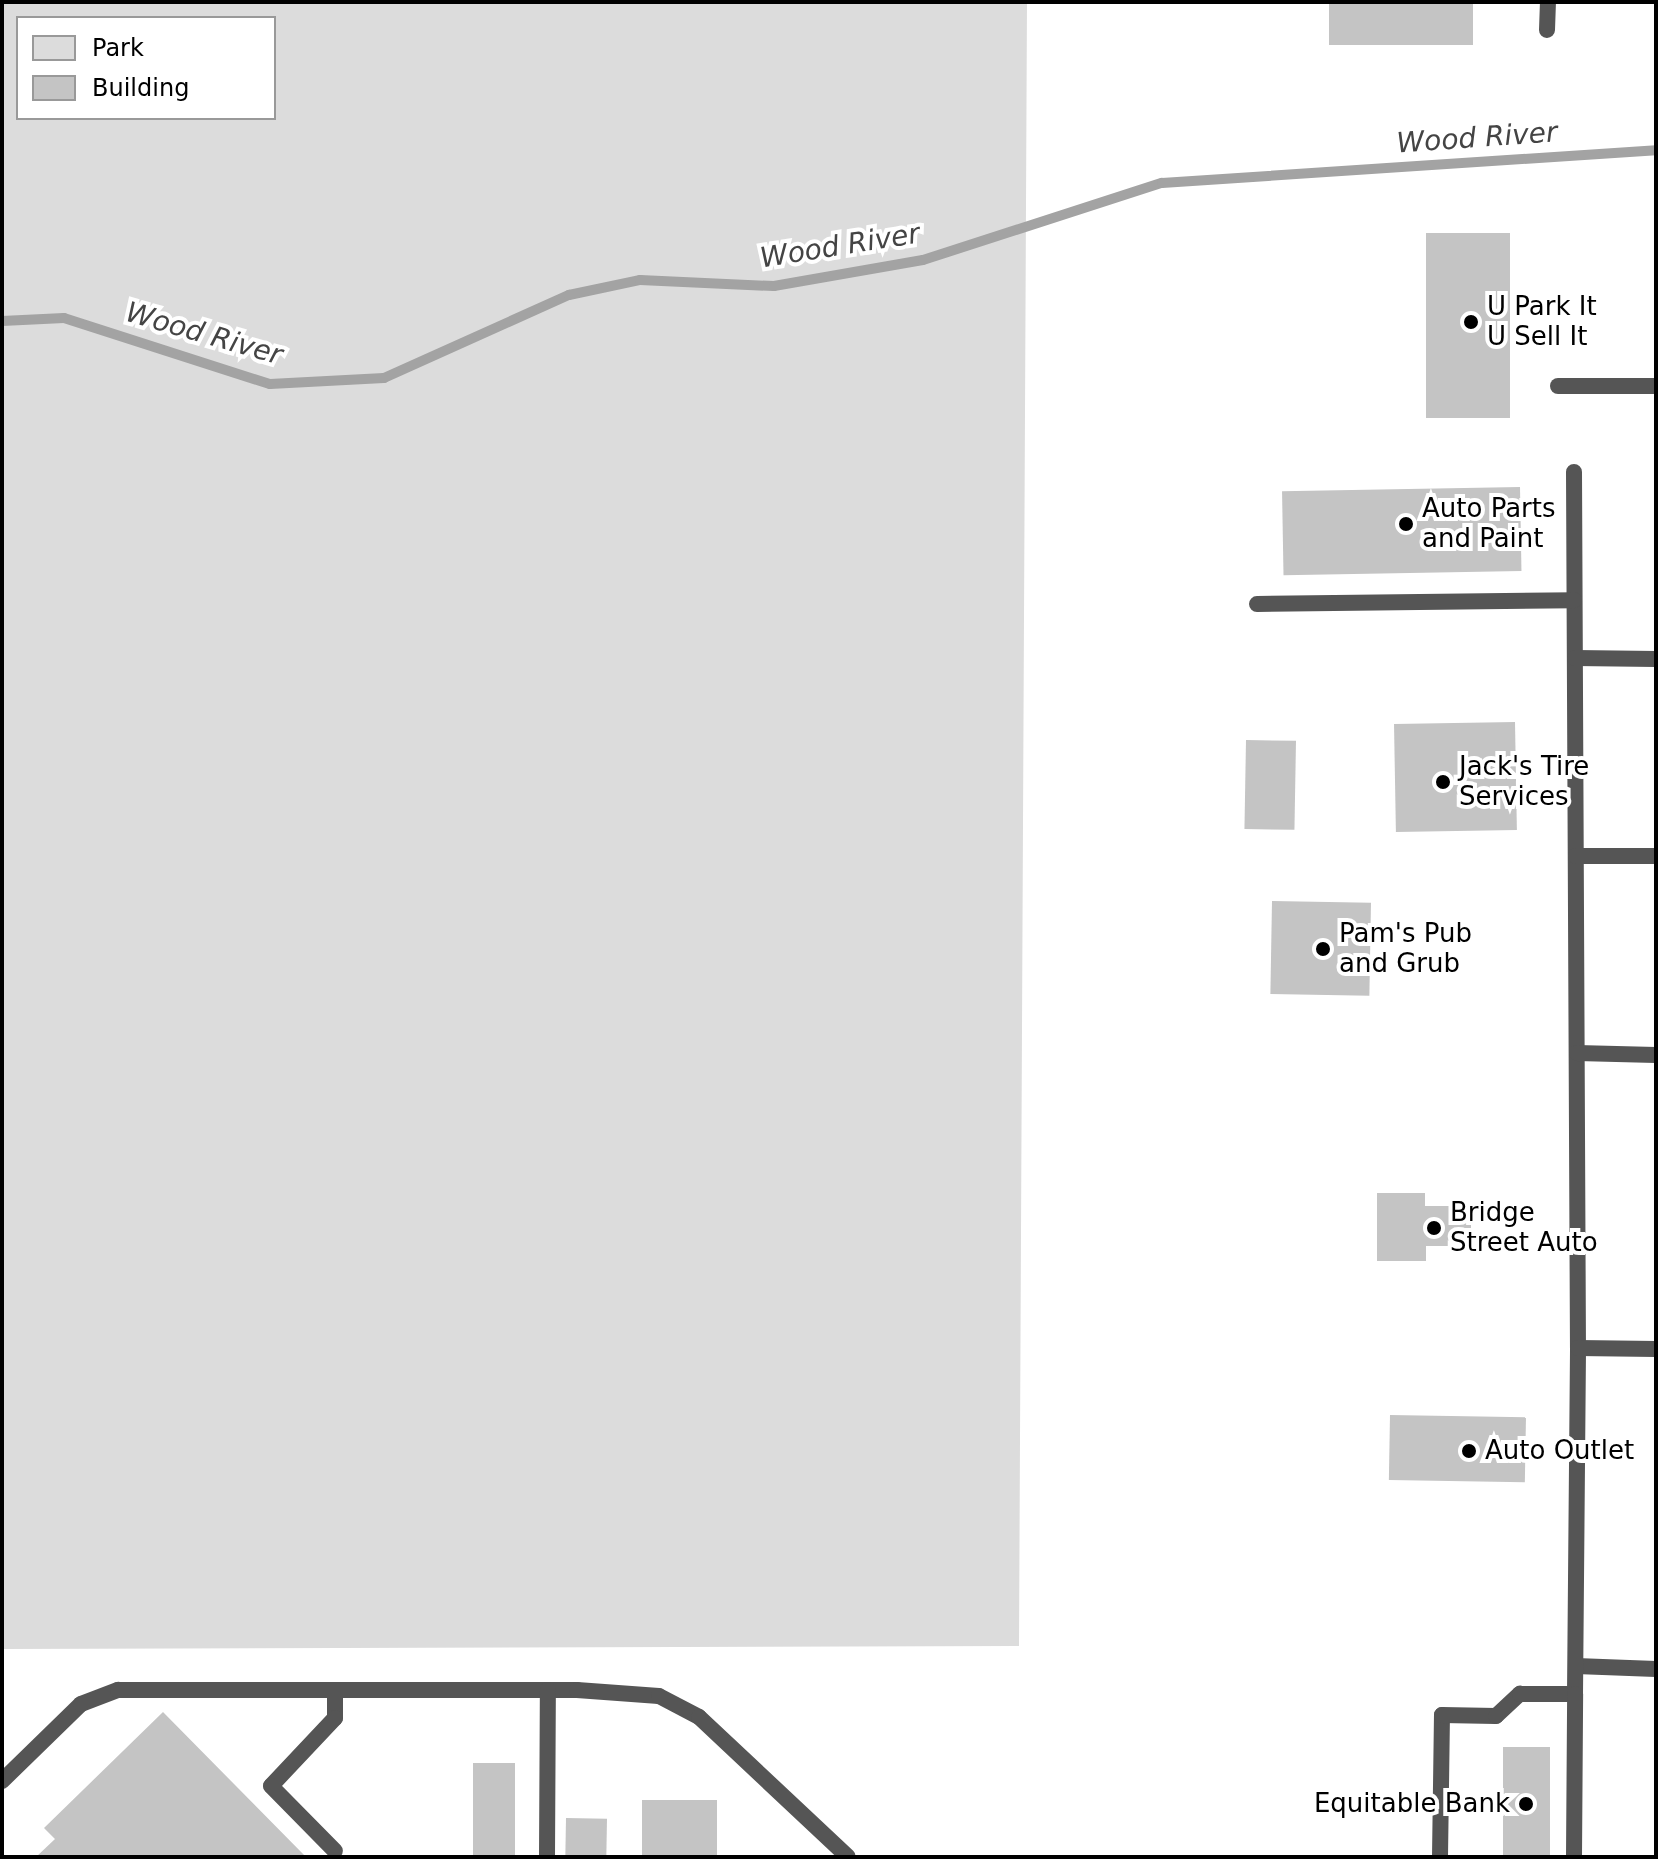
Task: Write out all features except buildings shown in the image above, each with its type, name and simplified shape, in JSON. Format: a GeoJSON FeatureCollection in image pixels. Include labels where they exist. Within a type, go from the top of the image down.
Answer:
{"type":"FeatureCollection","features":[{"type":"Feature","properties":{"kind":"lane"},"geometry":{"type":"LineString","coordinates":[[1547,30],[1548,2]]}},
{"type":"Feature","properties":{"kind":"lane"},"geometry":{"type":"LineString","coordinates":[[1558,386],[1656,386]]}},
{"type":"Feature","properties":{"kind":"lane"},"geometry":{"type":"LineString","coordinates":[[1574,472],[1578,1348],[1574,1857]]}},
{"type":"Feature","properties":{"kind":"lane"},"geometry":{"type":"LineString","coordinates":[[1257,604],[1574,600]]}},
{"type":"Feature","properties":{"kind":"lane"},"geometry":{"type":"LineString","coordinates":[[1575,658],[1656,659]]}},
{"type":"Feature","properties":{"kind":"lane"},"geometry":{"type":"LineString","coordinates":[[1576,856],[1656,856]]}},
{"type":"Feature","properties":{"kind":"lane"},"geometry":{"type":"LineString","coordinates":[[1577,1053],[1656,1055]]}},
{"type":"Feature","properties":{"kind":"lane"},"geometry":{"type":"LineString","coordinates":[[1578,1348],[1656,1349]]}},
{"type":"Feature","properties":{"kind":"lane"},"geometry":{"type":"LineString","coordinates":[[1576,1666],[1656,1669]]}},
{"type":"Feature","properties":{"kind":"lane"},"geometry":{"type":"LineString","coordinates":[[2,1781],[81,1704],[118,1690],[548,1690],[659,1696],[699,1717],[848,1857]]}},
{"type":"Feature","properties":{"kind":"lane"},"geometry":{"type":"LineString","coordinates":[[335,1690],[335,1718],[271,1786],[335,1851]]}},
{"type":"Feature","properties":{"kind":"lane"},"geometry":{"type":"LineString","coordinates":[[547,1857],[548,1690]]}},
{"type":"Feature","properties":{"kind":"lane"},"geometry":{"type":"LineString","coordinates":[[1440,1857],[1442,1715],[1496,1716],[1520,1694],[1575,1694]]}},
{"type":"Feature","properties":{"kind":"green space"},"geometry":{"type":"Polygon","coordinates":[[[3,2],[1027,2],[1019,1646],[2,1649],[3,2]]]}},
{"type":"Feature","properties":{"kind":"waterway","name":"Wood River"},"geometry":{"type":"LineString","coordinates":[[2,321],[64,318],[270,384],[384,378],[569,295],[640,280],[774,286],[923,260],[1162,183],[1656,150]]}},
{"type":"Feature","properties":{"kind":"place","name":"U Park It U Sell It"},"geometry":{"type":"Point","coordinates":[1471,322]}},
{"type":"Feature","properties":{"kind":"place","name":"Auto Parts and Paint"},"geometry":{"type":"Point","coordinates":[1406,524]}},
{"type":"Feature","properties":{"kind":"place","name":"Jack's Tire Services"},"geometry":{"type":"Point","coordinates":[1443,782]}},
{"type":"Feature","properties":{"kind":"place","name":"Pam's Pub and Grub"},"geometry":{"type":"Point","coordinates":[1323,949]}},
{"type":"Feature","properties":{"kind":"place","name":"Bridge Street Auto"},"geometry":{"type":"Point","coordinates":[1434,1228]}},
{"type":"Feature","properties":{"kind":"place","name":"Auto Outlet"},"geometry":{"type":"Point","coordinates":[1469,1451]}},
{"type":"Feature","properties":{"kind":"place","name":"Equitable Bank"},"geometry":{"type":"Point","coordinates":[1526,1804]}}]}
